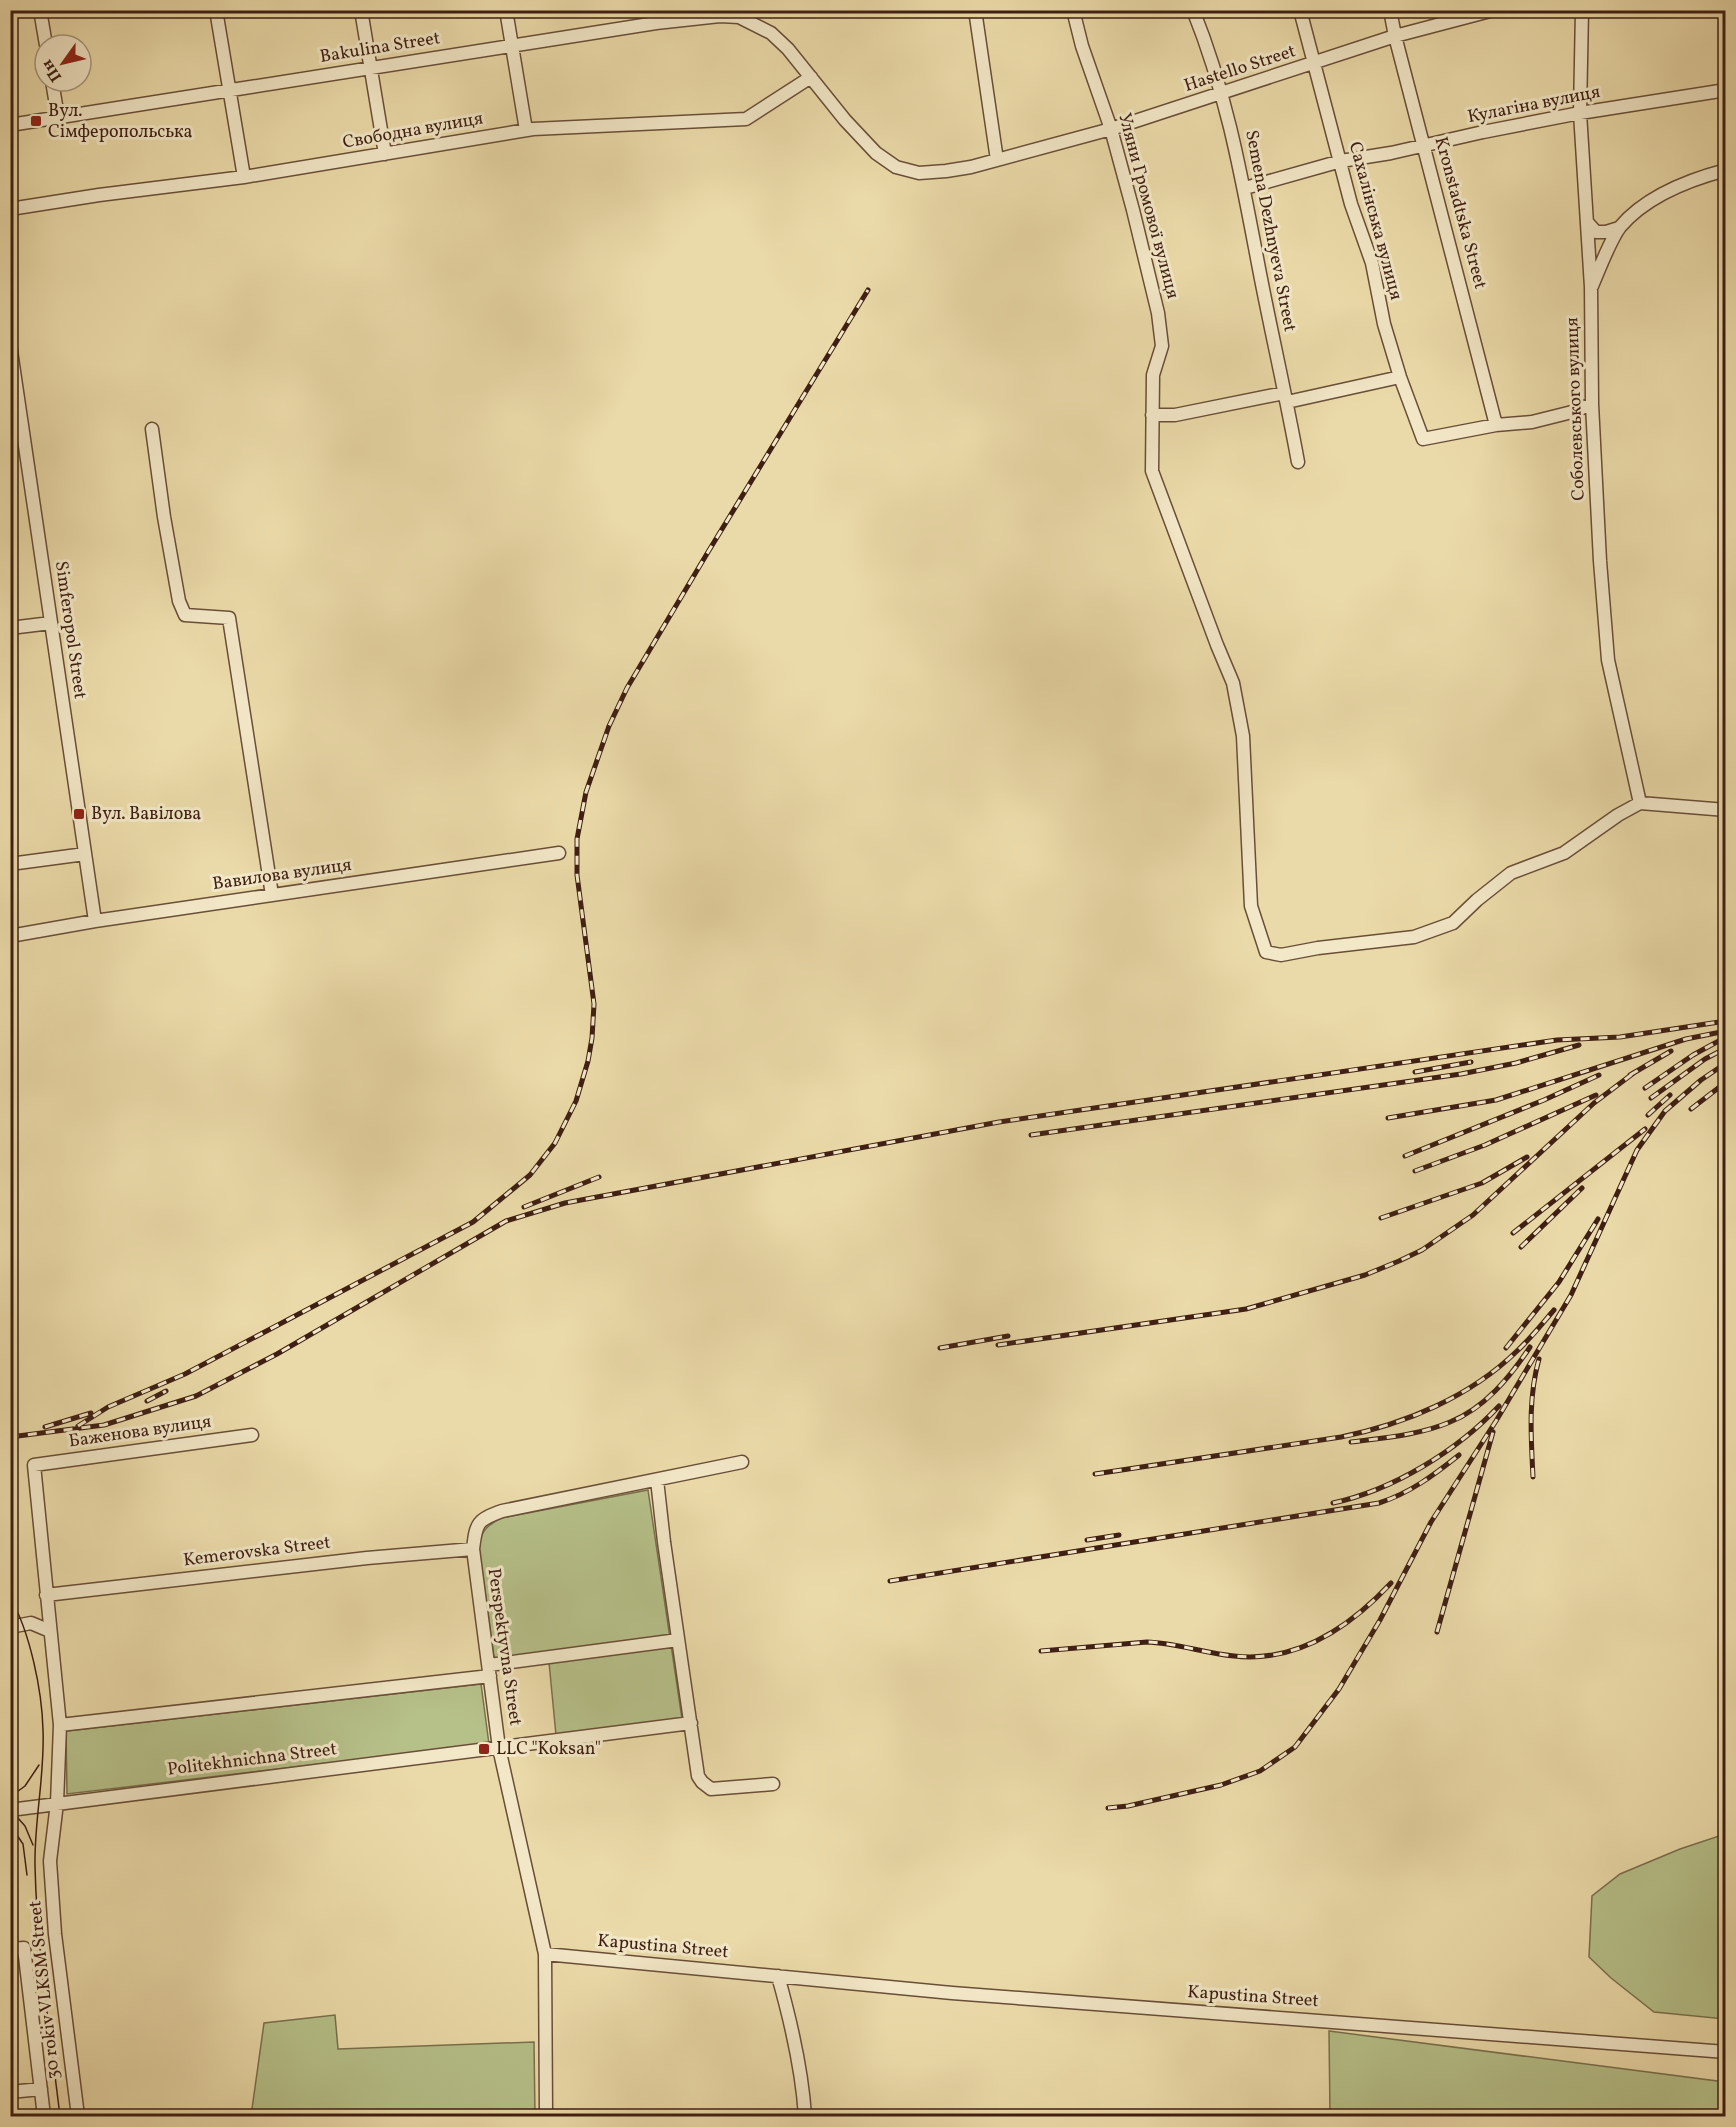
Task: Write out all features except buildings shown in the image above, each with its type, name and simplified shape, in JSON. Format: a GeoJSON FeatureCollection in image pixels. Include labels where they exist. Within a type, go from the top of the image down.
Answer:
{"type":"FeatureCollection","features":[{"type":"Feature","properties":{"kind":"street"},"geometry":{"type":"LineString","coordinates":[[40,10],[44,33]]}},
{"type":"Feature","properties":{"kind":"street"},"geometry":{"type":"LineString","coordinates":[[216,10],[244,177]]}},
{"type":"Feature","properties":{"kind":"street"},"geometry":{"type":"LineString","coordinates":[[361,10],[385,154]]}},
{"type":"Feature","properties":{"kind":"street"},"geometry":{"type":"LineString","coordinates":[[506,10],[526,130]]}},
{"type":"Feature","properties":{"kind":"street"},"geometry":{"type":"LineString","coordinates":[[749,10],[754,25]]}},
{"type":"Feature","properties":{"kind":"street"},"geometry":{"type":"LineString","coordinates":[[975,10],[997,160]]}},
{"type":"Feature","properties":{"kind":"street","name":"Уляни Громової вулиця"},"geometry":{"type":"LineString","coordinates":[[1073,10],[1082,46],[1111,129],[1136,219],[1158,313],[1162,346],[1153,375],[1152,471],[1233,683],[1243,736],[1251,906],[1266,952],[1281,955],[1318,948],[1414,937],[1453,923],[1511,873],[1564,853],[1618,815],[1640,803]]}},
{"type":"Feature","properties":{"kind":"street","name":"Semena Dezhnyeva Street"},"geometry":{"type":"LineString","coordinates":[[1193,10],[1223,94],[1245,188],[1298,462]]}},
{"type":"Feature","properties":{"kind":"street","name":"Сахалінська вулиця"},"geometry":{"type":"LineString","coordinates":[[1300,10],[1351,204],[1371,263],[1384,324],[1400,377],[1423,439],[1496,425]]}},
{"type":"Feature","properties":{"kind":"street","name":"Kronstadtska Street"},"geometry":{"type":"LineString","coordinates":[[1390,10],[1496,425]]}},
{"type":"Feature","properties":{"kind":"street","name":"Hastello Street"},"geometry":{"type":"LineString","coordinates":[[811,77],[845,120],[876,153],[896,167],[920,173],[946,171],[997,160],[1111,129],[1395,36],[1494,10]]}},
{"type":"Feature","properties":{"kind":"street","name":"Соболевського вулиця"},"geometry":{"type":"LineString","coordinates":[[1582,10],[1580,113],[1591,287],[1592,404],[1608,660],[1640,803]]}},
{"type":"Feature","properties":{"kind":"street","name":"Bakulina Street"},"geometry":{"type":"LineString","coordinates":[[10,125],[512,45],[655,17],[739,17],[771,33],[811,77]]}},
{"type":"Feature","properties":{"kind":"street","name":"Свободна вулиця"},"geometry":{"type":"LineString","coordinates":[[10,209],[99,195],[244,177],[526,130],[746,119],[811,77]]}},
{"type":"Feature","properties":{"kind":"street","name":"Кулагіна вулиця"},"geometry":{"type":"LineString","coordinates":[[1245,188],[1341,161],[1580,113],[1725,90]]}},
{"type":"Feature","properties":{"kind":"street"},"geometry":{"type":"LineString","coordinates":[[54,93],[58,117]]}},
{"type":"Feature","properties":{"kind":"street"},"geometry":{"type":"LineString","coordinates":[[1591,287],[1619,228],[1639,209],[1694,179],[1725,170]]}},
{"type":"Feature","properties":{"kind":"street"},"geometry":{"type":"LineString","coordinates":[[1587,222],[1596,232],[1619,228]]}},
{"type":"Feature","properties":{"kind":"street","name":"Simferopol Street"},"geometry":{"type":"LineString","coordinates":[[10,344],[95,921]]}},
{"type":"Feature","properties":{"kind":"street"},"geometry":{"type":"LineString","coordinates":[[1152,415],[1175,415],[1400,377]]}},
{"type":"Feature","properties":{"kind":"street"},"geometry":{"type":"LineString","coordinates":[[1496,425],[1532,422],[1572,412],[1592,404]]}},
{"type":"Feature","properties":{"kind":"street"},"geometry":{"type":"LineString","coordinates":[[152,429],[164,517],[179,601],[184,615],[229,618],[272,895]]}},
{"type":"Feature","properties":{"kind":"street"},"geometry":{"type":"LineString","coordinates":[[10,628],[51,623]]}},
{"type":"Feature","properties":{"kind":"street"},"geometry":{"type":"LineString","coordinates":[[1640,803],[1725,810]]}},
{"type":"Feature","properties":{"kind":"street","name":"Вавилова вулиця"},"geometry":{"type":"LineString","coordinates":[[10,936],[95,921],[559,853]]}},
{"type":"Feature","properties":{"kind":"street"},"geometry":{"type":"LineString","coordinates":[[10,864],[85,854]]}},
{"type":"Feature","properties":{"kind":"street","name":"Баженова вулиця"},"geometry":{"type":"LineString","coordinates":[[34,1465],[252,1435]]}},
{"type":"Feature","properties":{"kind":"street","name":"Perspektyvna Street"},"geometry":{"type":"LineString","coordinates":[[546,2116],[545,1954],[499,1748],[472,1549],[475,1530],[479,1522],[486,1517],[502,1511],[742,1462]]}},
{"type":"Feature","properties":{"kind":"street","name":"30 rokiv VLKSM Street"},"geometry":{"type":"LineString","coordinates":[[34,1465],[60,1725],[57,1803],[50,1861],[55,1934],[78,2116]]}},
{"type":"Feature","properties":{"kind":"street"},"geometry":{"type":"LineString","coordinates":[[657,1480],[698,1776],[711,1789],[772,1784]]}},
{"type":"Feature","properties":{"kind":"street","name":"Kemerovska Street"},"geometry":{"type":"LineString","coordinates":[[46,1595],[367,1557],[472,1549]]}},
{"type":"Feature","properties":{"kind":"street"},"geometry":{"type":"LineString","coordinates":[[10,1627],[31,1623],[50,1631]]}},
{"type":"Feature","properties":{"kind":"street"},"geometry":{"type":"LineString","coordinates":[[60,1725],[489,1670],[678,1640]]}},
{"type":"Feature","properties":{"kind":"street","name":"Politekhnichna Street"},"geometry":{"type":"LineString","coordinates":[[10,1810],[691,1724]]}},
{"type":"Feature","properties":{"kind":"street"},"geometry":{"type":"LineString","coordinates":[[10,1949],[24,1948],[44,2116]]}},
{"type":"Feature","properties":{"kind":"street","name":"Kapustina Street"},"geometry":{"type":"LineString","coordinates":[[545,1954],[952,1993],[1725,2052]]}},
{"type":"Feature","properties":{"kind":"street"},"geometry":{"type":"LineString","coordinates":[[778,1976],[800,2070],[805,2116]]}},
{"type":"Feature","properties":{"kind":"street"},"geometry":{"type":"LineString","coordinates":[[10,2092],[41,2089]]}},
{"type":"Feature","properties":{"kind":"green space"},"geometry":{"type":"Polygon","coordinates":[[[648,1490],[682,1719],[556,1735],[548,1652],[494,1658],[479,1547],[481,1537],[489,1526],[502,1518],[648,1490]]]}},
{"type":"Feature","properties":{"kind":"green space"},"geometry":{"type":"Polygon","coordinates":[[[481,1684],[489,1744],[67,1794],[66,1731],[481,1684]]]}},
{"type":"Feature","properties":{"kind":"green space"},"geometry":{"type":"Polygon","coordinates":[[[1725,1834],[1725,2019],[1654,2012],[1611,1978],[1589,1957],[1592,1896],[1620,1874],[1680,1849],[1725,1834]]]}},
{"type":"Feature","properties":{"kind":"green space"},"geometry":{"type":"Polygon","coordinates":[[[335,2015],[338,2049],[534,2042],[535,2116],[251,2116],[264,2023],[335,2015]]]}},
{"type":"Feature","properties":{"kind":"green space"},"geometry":{"type":"Polygon","coordinates":[[[1329,2031],[1725,2082],[1725,2116],[1330,2116],[1329,2031]]]}},
{"type":"Feature","properties":{"kind":"tram line"},"geometry":{"type":"LineString","coordinates":[[10,1597],[23,1627],[34,1662],[42,1714],[43,1747],[35,1849],[36,1897],[44,1991],[60,2116]]}},
{"type":"Feature","properties":{"kind":"tram line"},"geometry":{"type":"LineString","coordinates":[[10,1797],[25,1786],[39,1765]]}},
{"type":"Feature","properties":{"kind":"tram line"},"geometry":{"type":"LineString","coordinates":[[10,1809],[25,1826],[33,1845]]}},
{"type":"Feature","properties":{"kind":"tram line"},"geometry":{"type":"LineString","coordinates":[[10,1825],[23,1844],[27,1875]]}},
{"type":"Feature","properties":{"kind":"railway"},"geometry":{"type":"LineString","coordinates":[[78,1426],[108,1407],[185,1374],[473,1222],[530,1175],[555,1143],[576,1101],[592,1038],[594,1004],[577,875],[577,839],[586,792],[609,726],[627,688],[868,290]]}},
{"type":"Feature","properties":{"kind":"railway"},"geometry":{"type":"LineString","coordinates":[[10,1437],[104,1425],[196,1396],[277,1354],[506,1221],[565,1203],[999,1122],[1557,1040],[1620,1037],[1726,1021]]}},
{"type":"Feature","properties":{"kind":"railway"},"geometry":{"type":"LineString","coordinates":[[1388,1118],[1496,1100],[1686,1039],[1726,1031]]}},
{"type":"Feature","properties":{"kind":"railway"},"geometry":{"type":"LineString","coordinates":[[1645,1088],[1693,1055],[1726,1037]]}},
{"type":"Feature","properties":{"kind":"railway"},"geometry":{"type":"LineString","coordinates":[[1031,1135],[1461,1074],[1516,1063],[1579,1045]]}},
{"type":"Feature","properties":{"kind":"railway"},"geometry":{"type":"LineString","coordinates":[[1651,1098],[1705,1059],[1726,1048]]}},
{"type":"Feature","properties":{"kind":"railway"},"geometry":{"type":"LineString","coordinates":[[1630,1075],[1671,1051]]}},
{"type":"Feature","properties":{"kind":"railway"},"geometry":{"type":"LineString","coordinates":[[1415,1072],[1471,1062]]}},
{"type":"Feature","properties":{"kind":"railway"},"geometry":{"type":"LineString","coordinates":[[1108,1808],[1128,1806],[1221,1785],[1260,1771],[1295,1747],[1339,1689],[1380,1620],[1431,1522],[1496,1421],[1571,1295],[1637,1150],[1665,1111],[1701,1080],[1726,1063]]}},
{"type":"Feature","properties":{"kind":"railway"},"geometry":{"type":"LineString","coordinates":[[998,1345],[1246,1309],[1365,1275],[1399,1261],[1422,1250],[1473,1215],[1594,1103],[1635,1072]]}},
{"type":"Feature","properties":{"kind":"railway"},"geometry":{"type":"LineString","coordinates":[[1405,1156],[1544,1100],[1599,1075]]}},
{"type":"Feature","properties":{"kind":"railway"},"geometry":{"type":"LineString","coordinates":[[1691,1109],[1726,1082]]}},
{"type":"Feature","properties":{"kind":"railway"},"geometry":{"type":"LineString","coordinates":[[1415,1171],[1485,1145],[1596,1095]]}},
{"type":"Feature","properties":{"kind":"railway"},"geometry":{"type":"LineString","coordinates":[[1648,1115],[1670,1095]]}},
{"type":"Feature","properties":{"kind":"railway"},"geometry":{"type":"LineString","coordinates":[[1513,1233],[1645,1129]]}},
{"type":"Feature","properties":{"kind":"railway"},"geometry":{"type":"LineString","coordinates":[[1381,1218],[1482,1183],[1527,1157]]}},
{"type":"Feature","properties":{"kind":"railway"},"geometry":{"type":"LineString","coordinates":[[524,1207],[599,1177]]}},
{"type":"Feature","properties":{"kind":"railway"},"geometry":{"type":"LineString","coordinates":[[1521,1247],[1582,1188]]}},
{"type":"Feature","properties":{"kind":"railway"},"geometry":{"type":"LineString","coordinates":[[1506,1348],[1559,1282],[1598,1219]]}},
{"type":"Feature","properties":{"kind":"railway"},"geometry":{"type":"LineString","coordinates":[[1095,1474],[1341,1437],[1389,1425],[1435,1406],[1479,1382],[1517,1351],[1554,1310]]}},
{"type":"Feature","properties":{"kind":"railway"},"geometry":{"type":"LineString","coordinates":[[940,1348],[1008,1336]]}},
{"type":"Feature","properties":{"kind":"railway"},"geometry":{"type":"LineString","coordinates":[[1351,1442],[1414,1433],[1463,1416],[1496,1390],[1530,1347]]}},
{"type":"Feature","properties":{"kind":"railway"},"geometry":{"type":"LineString","coordinates":[[1533,1477],[1532,1403],[1539,1359]]}},
{"type":"Feature","properties":{"kind":"railway"},"geometry":{"type":"LineString","coordinates":[[147,1401],[166,1391]]}},
{"type":"Feature","properties":{"kind":"railway"},"geometry":{"type":"LineString","coordinates":[[1333,1503],[1378,1489],[1423,1466],[1464,1438],[1499,1406]]}},
{"type":"Feature","properties":{"kind":"railway"},"geometry":{"type":"LineString","coordinates":[[45,1427],[91,1413]]}},
{"type":"Feature","properties":{"kind":"railway"},"geometry":{"type":"LineString","coordinates":[[1437,1632],[1493,1432]]}},
{"type":"Feature","properties":{"kind":"railway"},"geometry":{"type":"LineString","coordinates":[[890,1581],[1379,1503],[1421,1483],[1459,1455]]}},
{"type":"Feature","properties":{"kind":"railway"},"geometry":{"type":"LineString","coordinates":[[1087,1540],[1119,1535]]}},
{"type":"Feature","properties":{"kind":"railway"},"geometry":{"type":"LineString","coordinates":[[1041,1651],[1147,1642],[1234,1656],[1257,1657],[1279,1654],[1301,1648],[1340,1627],[1358,1614],[1391,1583]]}},
{"type":"Feature","properties":{"kind":"place","name":"Вул. Сімферопольська"},"geometry":{"type":"Point","coordinates":[36,121]}},
{"type":"Feature","properties":{"kind":"place","name":"Вул. Вавілова"},"geometry":{"type":"Point","coordinates":[79,814]}},
{"type":"Feature","properties":{"kind":"place","name":"LLC \"Koksan\""},"geometry":{"type":"Point","coordinates":[484,1749]}}]}
